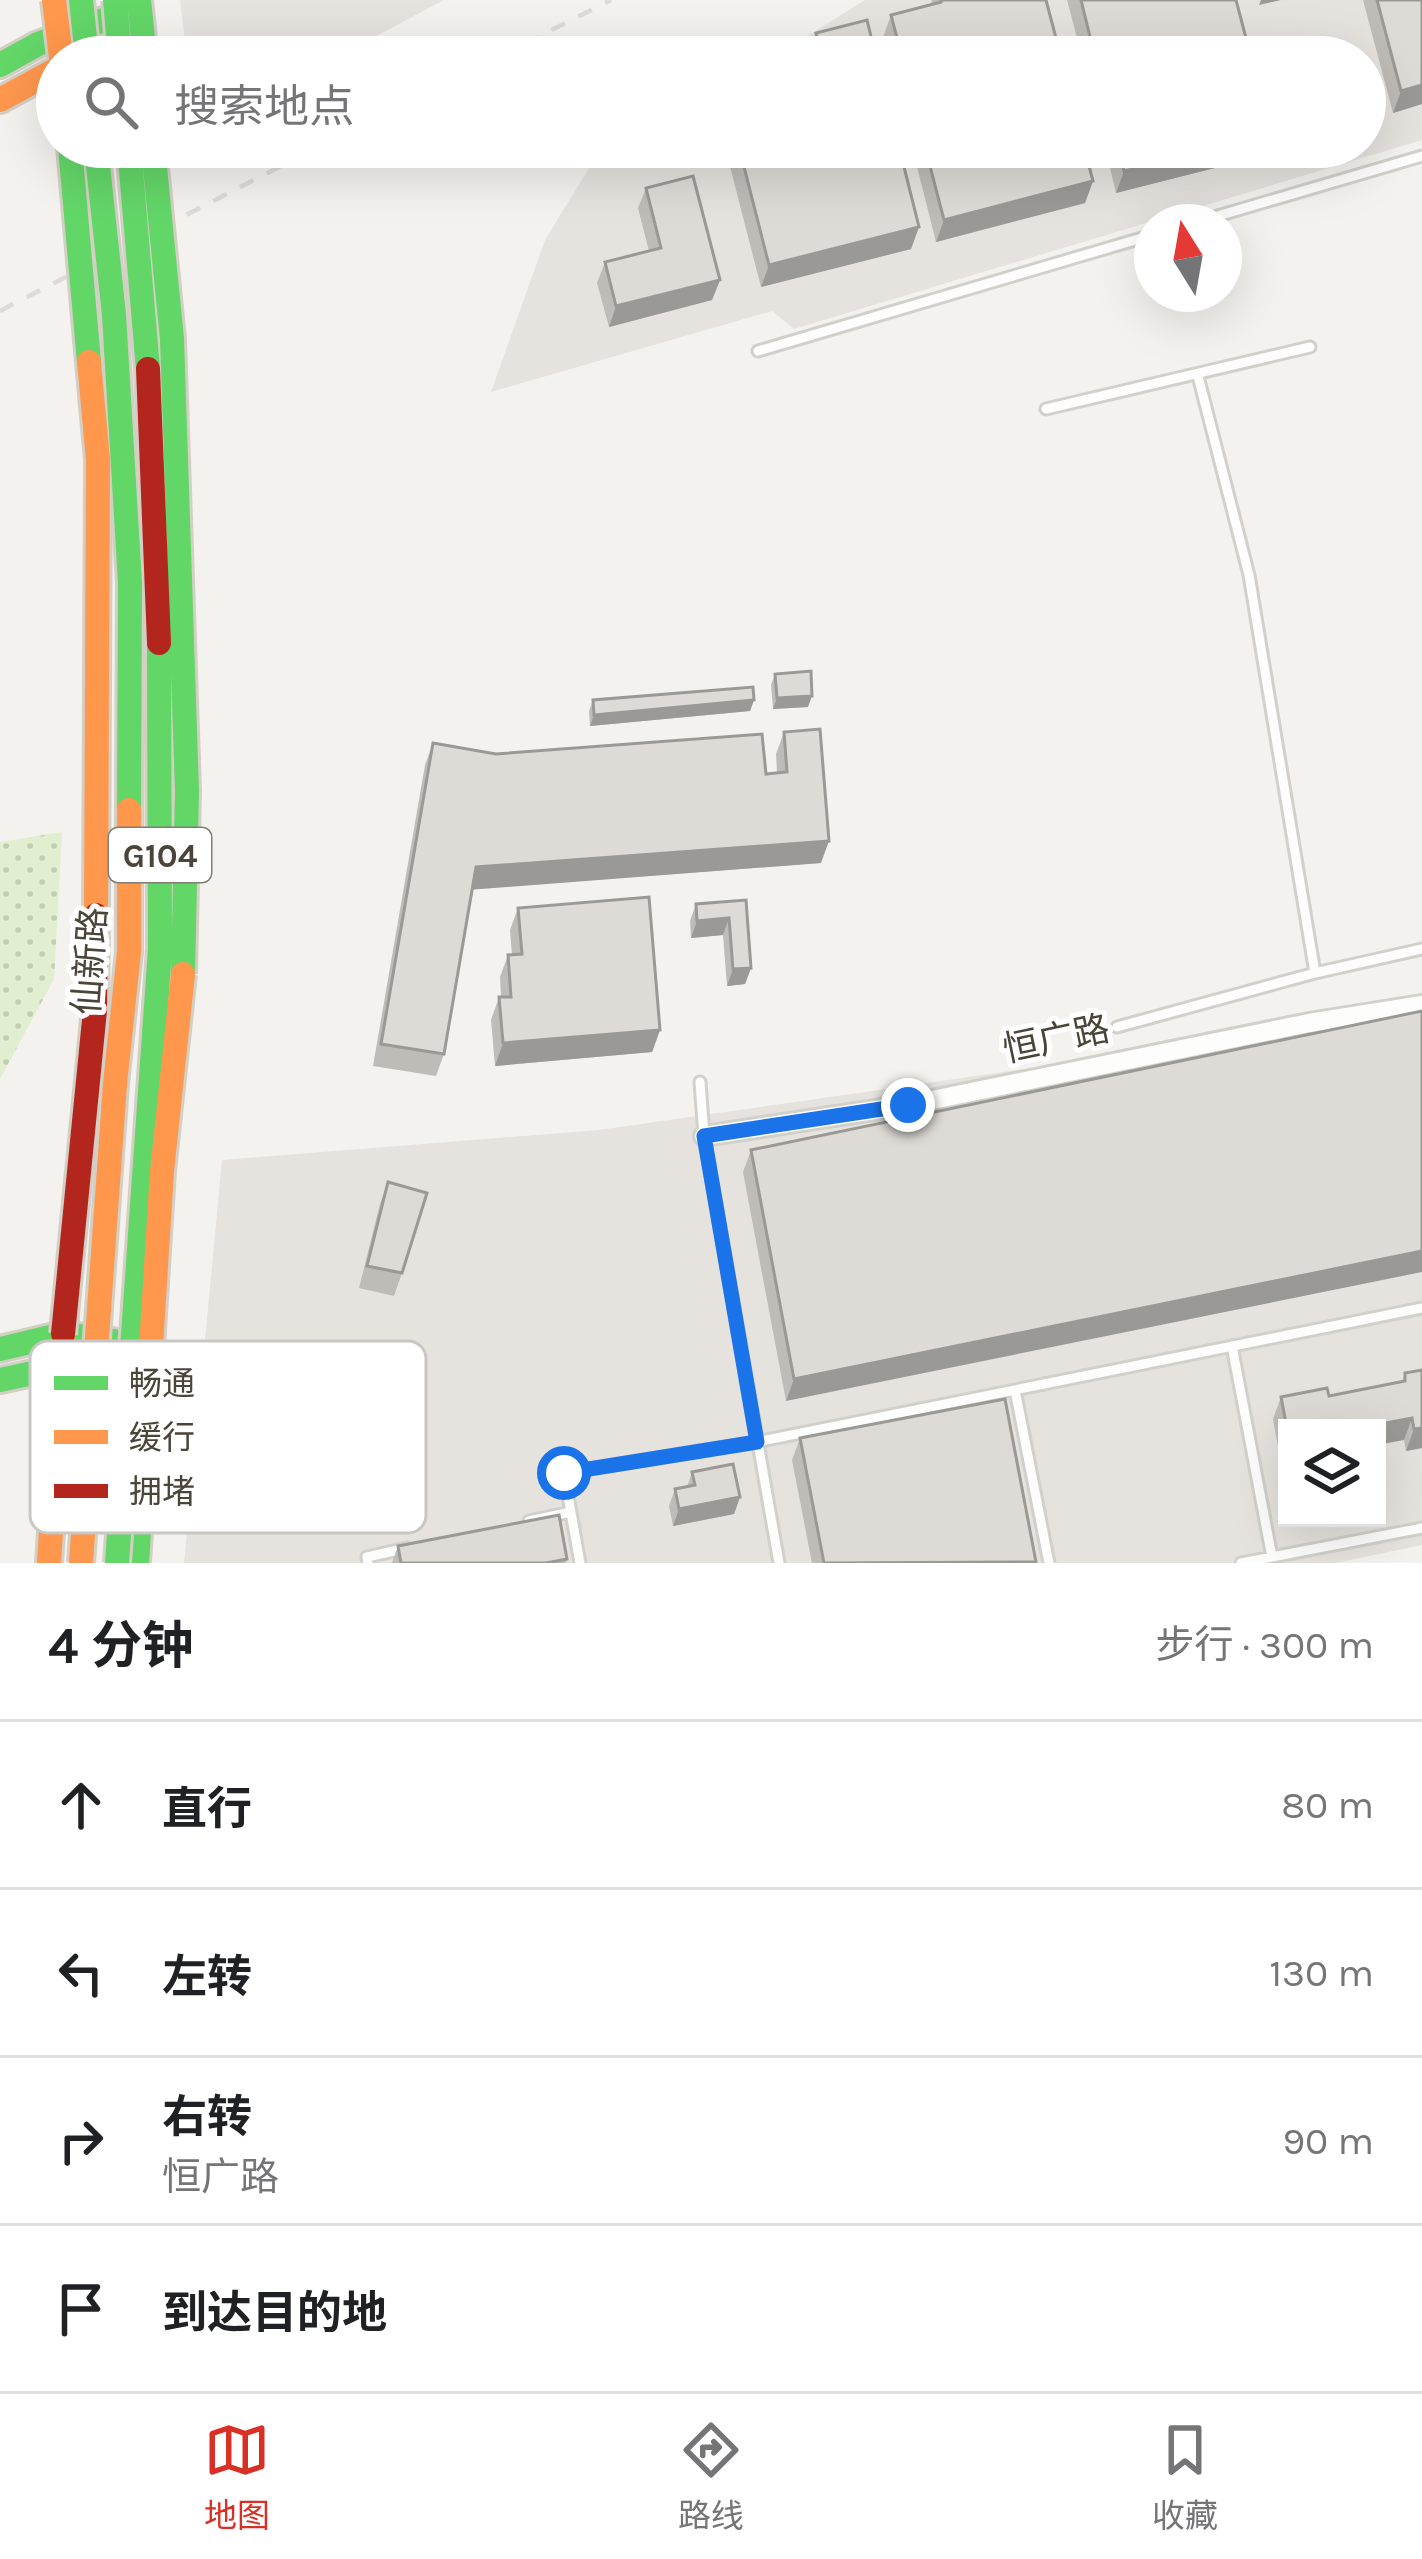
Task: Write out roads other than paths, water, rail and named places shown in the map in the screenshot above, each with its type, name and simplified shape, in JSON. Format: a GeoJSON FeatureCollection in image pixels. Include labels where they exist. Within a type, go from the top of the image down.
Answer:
{"type":"FeatureCollection","features":[{"type":"Feature","properties":{"kind":"main road"},"geometry":{"type":"LineString","coordinates":[[54,0],[58,36]]}},
{"type":"Feature","properties":{"kind":"main road"},"geometry":{"type":"LineString","coordinates":[[81,0],[85,36]]}},
{"type":"Feature","properties":{"kind":"main road"},"geometry":{"type":"LineString","coordinates":[[115,0],[118,36]]}},
{"type":"Feature","properties":{"kind":"main road"},"geometry":{"type":"LineString","coordinates":[[145,36],[146,1]]}},
{"type":"Feature","properties":{"kind":"main road"},"geometry":{"type":"LineString","coordinates":[[146,1],[152,36]]}},
{"type":"Feature","properties":{"kind":"main road"},"geometry":{"type":"LineString","coordinates":[[58,36],[146,1]]}},
{"type":"Feature","properties":{"kind":"main road"},"geometry":{"type":"LineString","coordinates":[[0,64],[36,45]]}},
{"type":"Feature","properties":{"kind":"main road"},"geometry":{"type":"LineString","coordinates":[[0,100],[36,80]]}},
{"type":"Feature","properties":{"kind":"main road","name":"仙新路"},"geometry":{"type":"LineString","coordinates":[[62,1341],[95,1010],[98,460],[72,168]]}},
{"type":"Feature","properties":{"kind":"main road"},"geometry":{"type":"LineString","coordinates":[[62,1334],[104,966],[106,471],[82,168]]}},
{"type":"Feature","properties":{"kind":"main road","name":"仙新路"},"geometry":{"type":"LineString","coordinates":[[97,1341],[129,952],[130,584],[114,315],[98,168]]}},
{"type":"Feature","properties":{"kind":"main road","name":"仙新路"},"geometry":{"type":"LineString","coordinates":[[131,168],[145,305],[159,581],[160,949],[133,1341]]}},
{"type":"Feature","properties":{"kind":"main road"},"geometry":{"type":"LineString","coordinates":[[150,1341],[161,1171],[184,957],[187,790],[172,339],[155,168]]}},
{"type":"Feature","properties":{"kind":"main road"},"geometry":{"type":"LineString","coordinates":[[151,1341],[187,997],[190,905],[193,632],[179,310],[166,168]]}},
{"type":"Feature","properties":{"kind":"main road"},"geometry":{"type":"LineString","coordinates":[[31,1341],[62,1334],[106,1341]]}},
{"type":"Feature","properties":{"kind":"main road"},"geometry":{"type":"LineString","coordinates":[[0,1348],[30,1341]]}},
{"type":"Feature","properties":{"kind":"main road"},"geometry":{"type":"LineString","coordinates":[[0,1380],[30,1373]]}},
{"type":"Feature","properties":{"kind":"main road","name":"仙新路"},"geometry":{"type":"LineString","coordinates":[[49,1563],[51,1533]]}},
{"type":"Feature","properties":{"kind":"main road","name":"仙新路"},"geometry":{"type":"LineString","coordinates":[[81,1563],[83,1533]]}},
{"type":"Feature","properties":{"kind":"main road","name":"仙新路"},"geometry":{"type":"LineString","coordinates":[[117,1563],[119,1533]]}},
{"type":"Feature","properties":{"kind":"main road"},"geometry":{"type":"LineString","coordinates":[[137,1563],[139,1533]]}},
{"type":"Feature","properties":{"kind":"main road"},"geometry":{"type":"LineString","coordinates":[[150,1563],[152,1533]]}},
{"type":"Feature","properties":{"kind":"street","name":"恒广路"},"geometry":{"type":"LineString","coordinates":[[704,1136],[908,1105],[1309,1023],[1422,1005]]}},
{"type":"Feature","properties":{"kind":"lane"},"geometry":{"type":"LineString","coordinates":[[1386,167],[1422,156]]}},
{"type":"Feature","properties":{"kind":"lane"},"geometry":{"type":"LineString","coordinates":[[1242,209],[1381,168]]}},
{"type":"Feature","properties":{"kind":"lane"},"geometry":{"type":"LineString","coordinates":[[758,351],[1134,240]]}},
{"type":"Feature","properties":{"kind":"lane"},"geometry":{"type":"LineString","coordinates":[[1046,409],[1310,347]]}},
{"type":"Feature","properties":{"kind":"lane"},"geometry":{"type":"LineString","coordinates":[[1198,376],[1250,575],[1315,973]]}},
{"type":"Feature","properties":{"kind":"lane"},"geometry":{"type":"LineString","coordinates":[[1117,1027],[1422,949]]}},
{"type":"Feature","properties":{"kind":"lane"},"geometry":{"type":"LineString","coordinates":[[700,1082],[704,1136],[779,1563]]}},
{"type":"Feature","properties":{"kind":"lane"},"geometry":{"type":"LineString","coordinates":[[580,1563],[564,1473],[757,1442],[1422,1308]]}},
{"type":"Feature","properties":{"kind":"lane"},"geometry":{"type":"LineString","coordinates":[[1232,1346],[1272,1557]]}},
{"type":"Feature","properties":{"kind":"lane"},"geometry":{"type":"LineString","coordinates":[[1016,1390],[1048,1563]]}},
{"type":"Feature","properties":{"kind":"lane"},"geometry":{"type":"LineString","coordinates":[[526,1522],[571,1512]]}},
{"type":"Feature","properties":{"kind":"lane"},"geometry":{"type":"LineString","coordinates":[[1241,1563],[1422,1528]]}},
{"type":"Feature","properties":{"kind":"lane"},"geometry":{"type":"LineString","coordinates":[[368,1563],[367,1557],[412,1547]]}},
{"type":"Feature","properties":{"kind":"railway"},"geometry":{"type":"LineString","coordinates":[[540,36],[611,0]]}},
{"type":"Feature","properties":{"kind":"railway"},"geometry":{"type":"LineString","coordinates":[[0,311],[277,168]]}}]}
